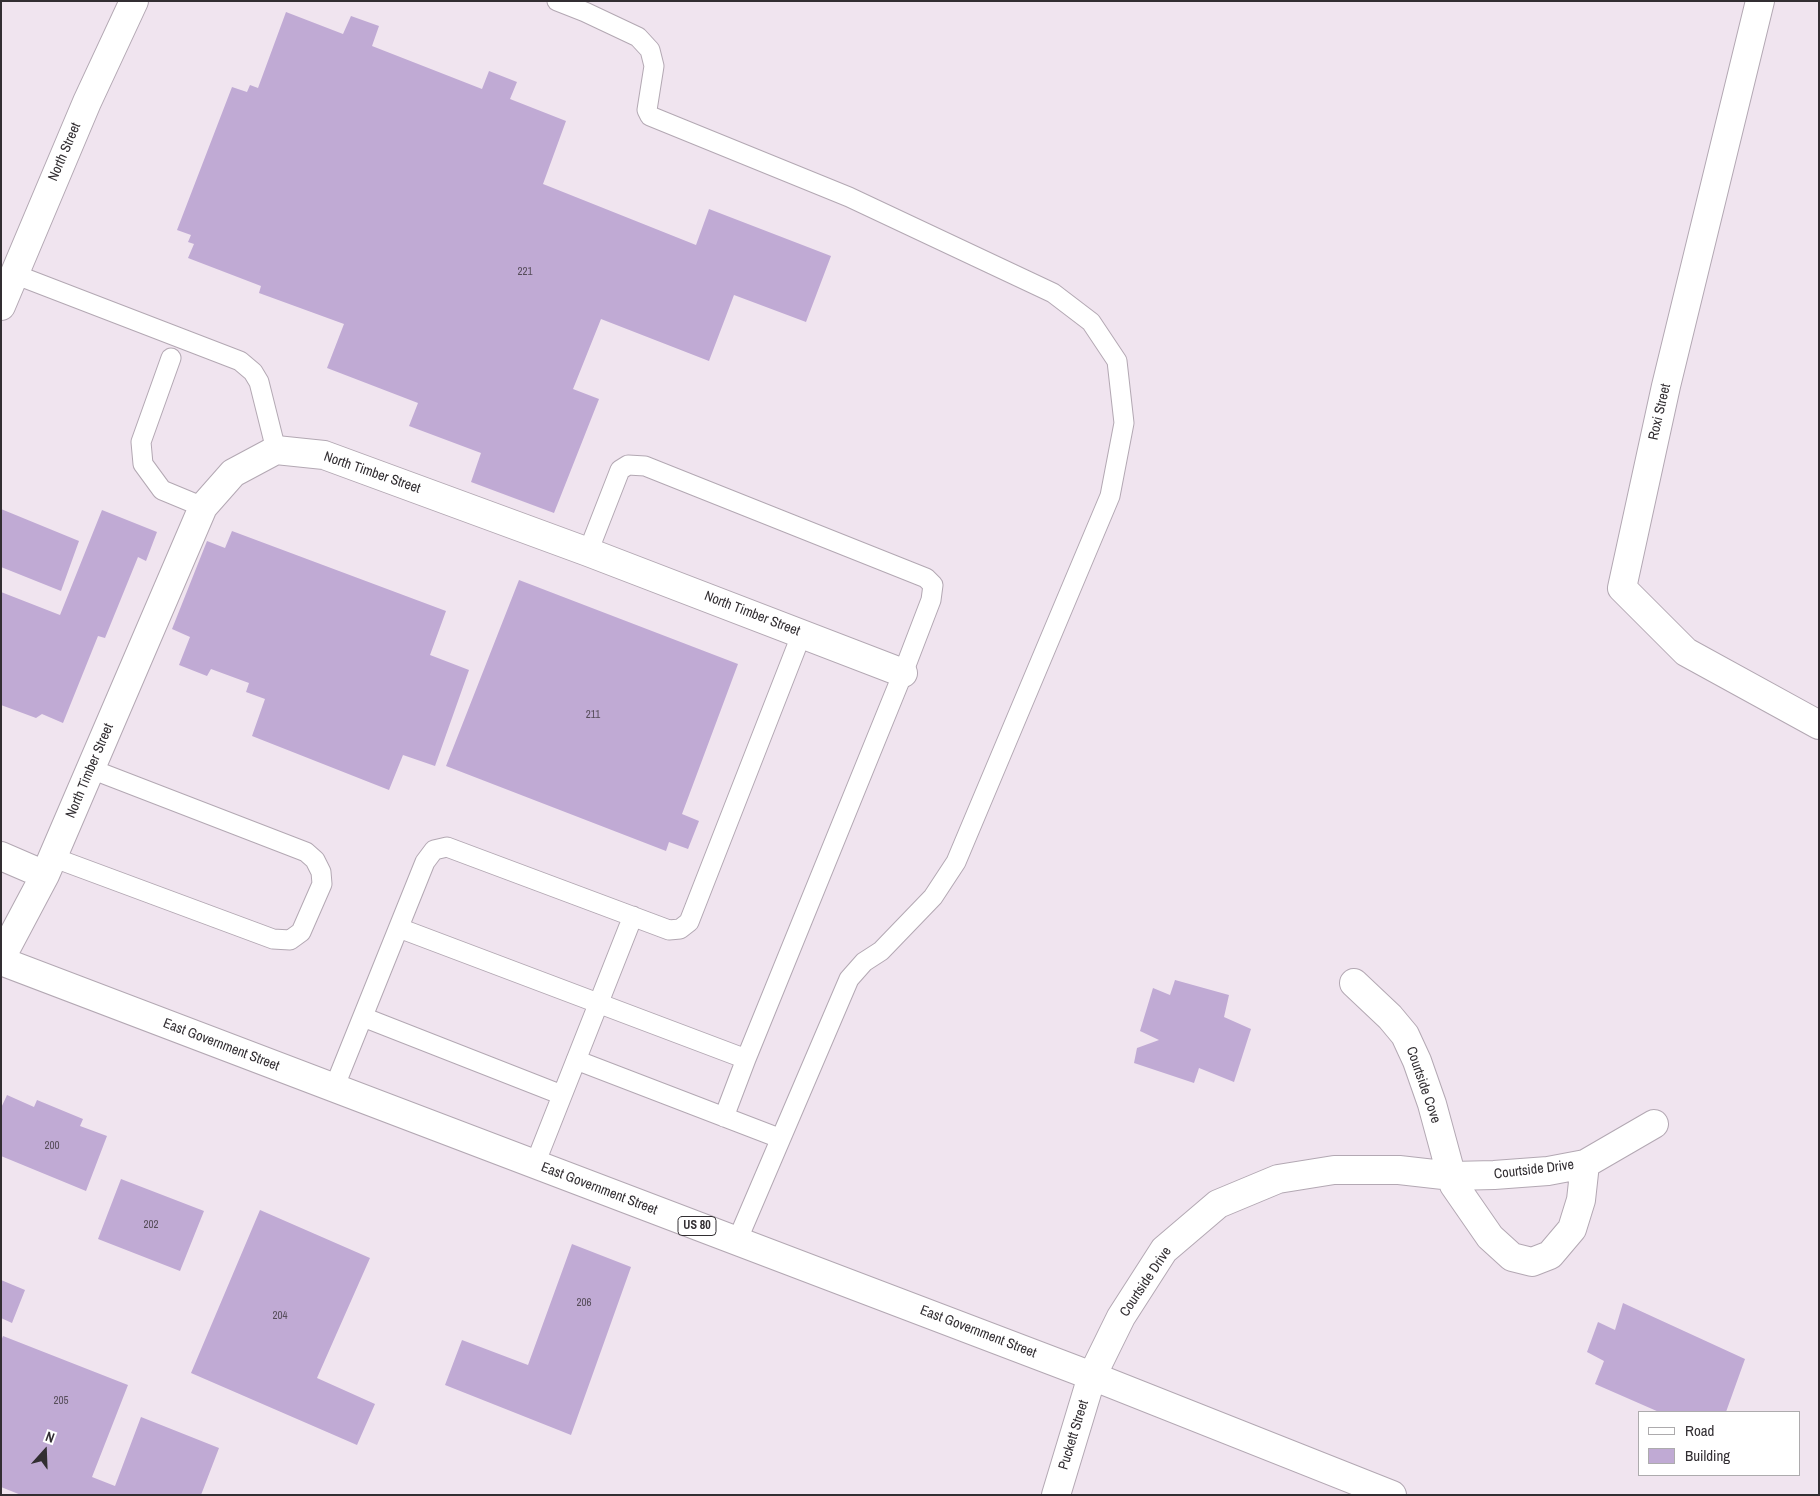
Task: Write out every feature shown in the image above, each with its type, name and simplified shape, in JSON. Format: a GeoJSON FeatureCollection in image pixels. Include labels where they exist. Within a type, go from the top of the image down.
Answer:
{"type":"FeatureCollection","features":[{"type":"Feature","properties":{"kind":"street","name":"North Street"},"geometry":{"type":"LineString","coordinates":[[1,306],[87,102],[134,1]]}},
{"type":"Feature","properties":{"kind":"street","name":"Roxi Street"},"geometry":{"type":"LineString","coordinates":[[1760,1],[1666,386],[1622,588],[1686,652],[1819,724]]}},
{"type":"Feature","properties":{"kind":"street","name":"North Timber Street"},"geometry":{"type":"LineString","coordinates":[[1,959],[48,866],[203,507],[233,473],[276,450],[324,455],[588,552],[903,673]]}},
{"type":"Feature","properties":{"kind":"street"},"geometry":{"type":"LineString","coordinates":[[1,856],[48,866]]}},
{"type":"Feature","properties":{"kind":"street","name":"East Government Street"},"geometry":{"type":"LineString","coordinates":[[1,959],[334,1088],[1092,1376],[1392,1495]]}},
{"type":"Feature","properties":{"kind":"street","name":"Courtside Cove"},"geometry":{"type":"LineString","coordinates":[[1354,983],[1390,1017],[1405,1035],[1429,1095],[1452,1176]]}},
{"type":"Feature","properties":{"kind":"street","name":"Courtside Drive"},"geometry":{"type":"LineString","coordinates":[[1092,1376],[1121,1317],[1164,1250],[1218,1204],[1278,1179],[1334,1170],[1399,1170],[1452,1176],[1548,1171],[1585,1164],[1654,1124]]}},
{"type":"Feature","properties":{"kind":"street","name":"Courtside Drive"},"geometry":{"type":"LineString","coordinates":[[1452,1176],[1454,1185],[1490,1237],[1512,1257],[1532,1262],[1550,1255],[1572,1229],[1581,1200],[1585,1164]]}},
{"type":"Feature","properties":{"kind":"street","name":"Puckett Street"},"geometry":{"type":"LineString","coordinates":[[1056,1495],[1092,1376]]}},
{"type":"Feature","properties":{"kind":"lane"},"geometry":{"type":"LineString","coordinates":[[557,1],[638,37],[650,50],[654,66],[647,110],[650,116],[849,197],[1054,293],[1091,322],[1117,361],[1124,424],[1110,496],[956,862],[933,897],[881,951],[864,962],[849,979],[737,1241]]}},
{"type":"Feature","properties":{"kind":"lane"},"geometry":{"type":"LineString","coordinates":[[14,274],[240,361],[253,372],[260,382],[276,450]]}},
{"type":"Feature","properties":{"kind":"lane"},"geometry":{"type":"LineString","coordinates":[[171,358],[141,442],[143,464],[162,490],[203,507]]}},
{"type":"Feature","properties":{"kind":"lane"},"geometry":{"type":"LineString","coordinates":[[588,552],[620,470],[628,465],[645,466],[926,578],[932,585],[931,600],[903,673],[724,1117]]}},
{"type":"Feature","properties":{"kind":"lane"},"geometry":{"type":"LineString","coordinates":[[334,1088],[426,862],[434,850],[447,847],[669,930],[680,928],[688,922],[802,633]]}},
{"type":"Feature","properties":{"kind":"lane"},"geometry":{"type":"LineString","coordinates":[[48,866],[273,939],[290,940],[301,932],[322,884],[321,872],[315,860],[306,852],[91,768]]}},
{"type":"Feature","properties":{"kind":"lane"},"geometry":{"type":"LineString","coordinates":[[535,1164],[633,916]]}},
{"type":"Feature","properties":{"kind":"lane"},"geometry":{"type":"LineString","coordinates":[[399,928],[746,1059]]}},
{"type":"Feature","properties":{"kind":"lane"},"geometry":{"type":"LineString","coordinates":[[363,1017],[562,1095]]}},
{"type":"Feature","properties":{"kind":"lane"},"geometry":{"type":"LineString","coordinates":[[576,1060],[780,1138]]}},
{"type":"Feature","properties":{"kind":"building"},"geometry":{"type":"Polygon","coordinates":[[[286,12],[343,34],[351,16],[379,26],[372,46],[482,89],[489,71],[517,82],[510,99],[566,121],[543,184],[696,245],[709,209],[831,256],[806,322],[734,295],[709,361],[601,319],[573,389],[599,399],[554,513],[471,482],[481,453],[409,426],[418,403],[327,368],[344,324],[259,293],[261,286],[188,258],[194,244],[188,242],[191,235],[177,230],[232,87],[247,92],[250,85],[258,88],[286,12]]]}},
{"type":"Feature","properties":{"kind":"building"},"geometry":{"type":"Polygon","coordinates":[[[1,509],[79,541],[61,591],[1,567],[1,509]]]}},
{"type":"Feature","properties":{"kind":"building"},"geometry":{"type":"Polygon","coordinates":[[[102,510],[157,532],[146,561],[138,557],[105,638],[98,636],[63,723],[42,714],[36,718],[1,705],[1,592],[60,615],[102,510]]]}},
{"type":"Feature","properties":{"kind":"building"},"geometry":{"type":"Polygon","coordinates":[[[232,531],[446,611],[430,655],[469,670],[435,766],[403,755],[389,790],[252,736],[265,699],[246,692],[249,683],[211,669],[207,676],[179,665],[190,637],[172,629],[207,541],[225,548],[232,531]]]}},
{"type":"Feature","properties":{"kind":"building"},"geometry":{"type":"Polygon","coordinates":[[[519,580],[738,664],[682,814],[699,821],[688,849],[669,842],[666,851],[446,766],[519,580]]]}},
{"type":"Feature","properties":{"kind":"building"},"geometry":{"type":"Polygon","coordinates":[[[1175,980],[1229,995],[1224,1017],[1251,1029],[1234,1082],[1199,1068],[1194,1083],[1134,1063],[1137,1048],[1159,1040],[1140,1031],[1153,988],[1170,995],[1175,980]]]}},
{"type":"Feature","properties":{"kind":"building"},"geometry":{"type":"Polygon","coordinates":[[[7,1095],[34,1107],[37,1100],[83,1119],[80,1126],[107,1136],[86,1191],[1,1156],[1,1108],[7,1095]]]}},
{"type":"Feature","properties":{"kind":"building"},"geometry":{"type":"Polygon","coordinates":[[[121,1179],[204,1211],[180,1271],[98,1239],[121,1179]]]}},
{"type":"Feature","properties":{"kind":"building"},"geometry":{"type":"Polygon","coordinates":[[[260,1210],[370,1258],[317,1378],[375,1404],[357,1445],[191,1373],[260,1210]]]}},
{"type":"Feature","properties":{"kind":"building"},"geometry":{"type":"Polygon","coordinates":[[[572,1244],[631,1267],[571,1435],[445,1385],[462,1340],[528,1365],[572,1244]]]}},
{"type":"Feature","properties":{"kind":"building"},"geometry":{"type":"Polygon","coordinates":[[[1,1280],[25,1290],[12,1323],[1,1318],[1,1280]]]}},
{"type":"Feature","properties":{"kind":"building"},"geometry":{"type":"Polygon","coordinates":[[[1623,1303],[1745,1359],[1726,1411],[1657,1411],[1595,1384],[1604,1361],[1587,1352],[1598,1322],[1615,1330],[1623,1303]]]}},
{"type":"Feature","properties":{"kind":"building"},"geometry":{"type":"Polygon","coordinates":[[[3,1336],[128,1385],[92,1477],[115,1486],[141,1417],[219,1448],[201,1495],[21,1495],[1,1487],[1,1341],[3,1336]]]}}]}
